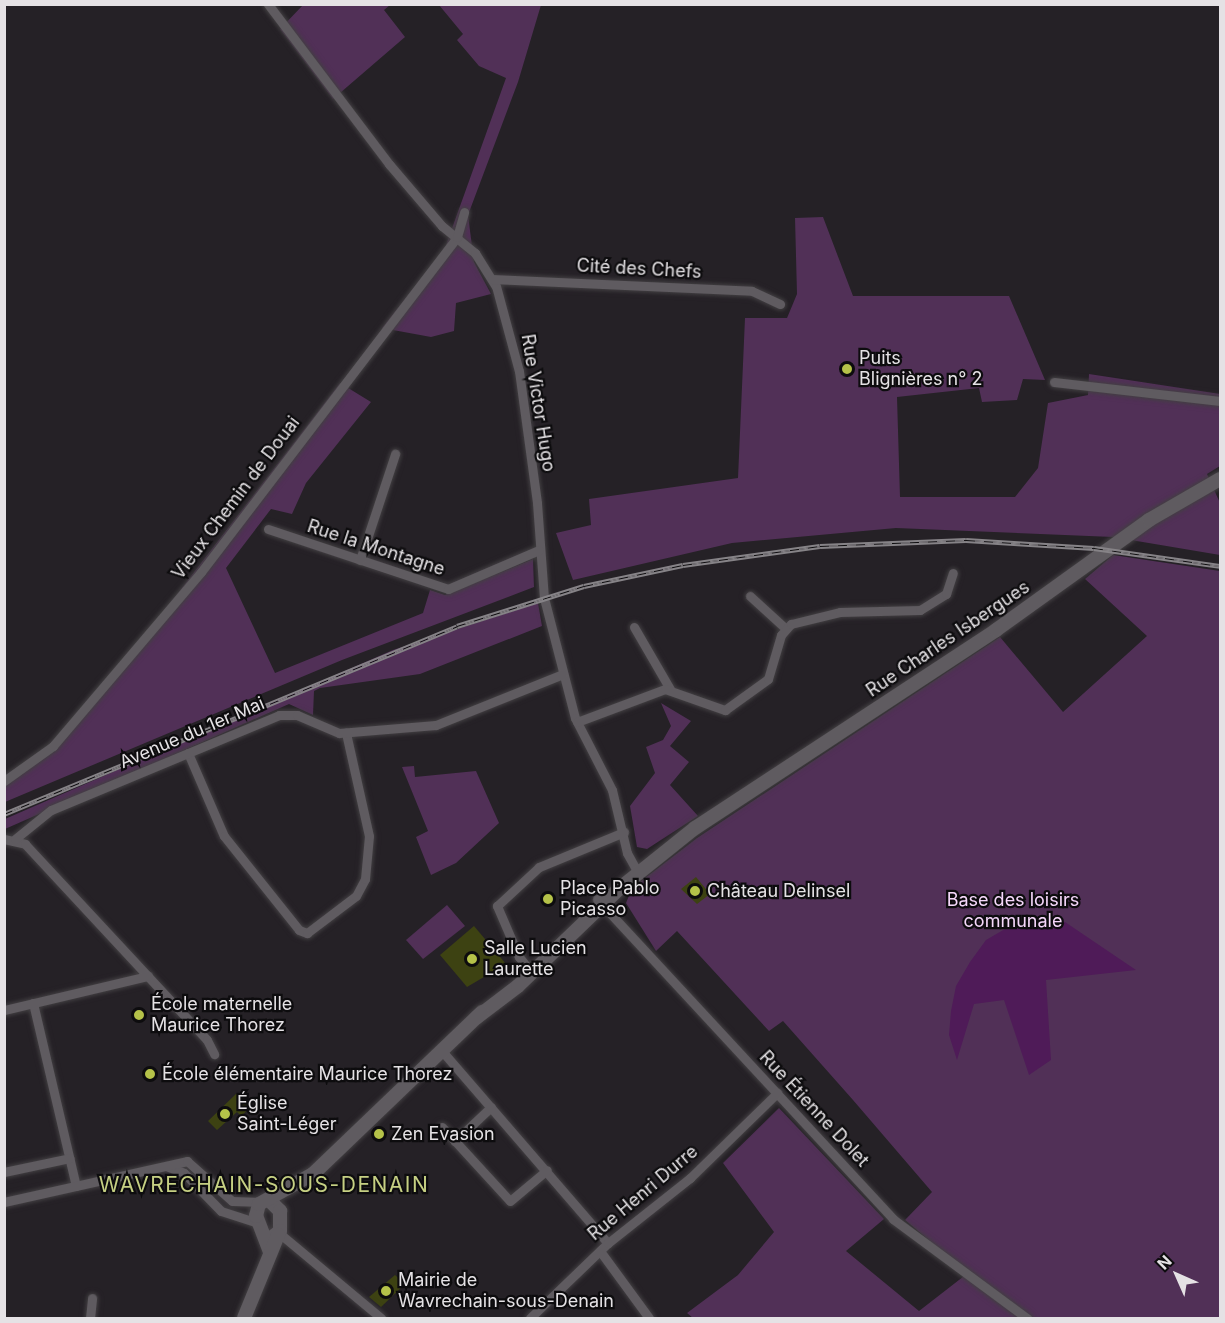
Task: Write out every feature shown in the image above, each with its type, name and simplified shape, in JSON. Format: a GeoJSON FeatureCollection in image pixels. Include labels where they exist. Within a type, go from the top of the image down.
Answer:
{"type":"FeatureCollection","features":[{"type":"Feature","properties":{"kind":"main road","name":"Rue Charles Isbergues"},"geometry":{"type":"LineString","coordinates":[[244,1318],[270,1252],[272,1229],[312,1174],[476,1018],[530,970],[599,902],[636,870],[695,828],[1001,626],[1149,520],[1221,478]]}},
{"type":"Feature","properties":{"kind":"main road","name":"Rue Charles Isbergues"},"geometry":{"type":"LineString","coordinates":[[265,1201],[312,1174]]}},
{"type":"Feature","properties":{"kind":"main road"},"geometry":{"type":"LineString","coordinates":[[265,1201],[278,1206],[272,1229],[255,1211],[265,1201]]}},
{"type":"Feature","properties":{"kind":"street","name":"Rue Victor Hugo"},"geometry":{"type":"LineString","coordinates":[[268,4],[389,164],[457,237],[480,258],[492,279],[517,362],[543,593],[577,722],[612,790],[636,870]]}},
{"type":"Feature","properties":{"kind":"street","name":"Vieux Chemin de Douai"},"geometry":{"type":"LineString","coordinates":[[4,781],[53,746],[194,581],[457,237],[464,212]]}},
{"type":"Feature","properties":{"kind":"street","name":"Cité des Chefs"},"geometry":{"type":"LineString","coordinates":[[492,279],[752,291],[780,304]]}},
{"type":"Feature","properties":{"kind":"street"},"geometry":{"type":"LineString","coordinates":[[1054,382],[1221,401]]}},
{"type":"Feature","properties":{"kind":"street"},"geometry":{"type":"LineString","coordinates":[[360,560],[395,454]]}},
{"type":"Feature","properties":{"kind":"street","name":"Rue la Montagne"},"geometry":{"type":"LineString","coordinates":[[268,529],[448,589],[539,550]]}},
{"type":"Feature","properties":{"kind":"street"},"geometry":{"type":"LineString","coordinates":[[785,628],[840,612],[920,610],[946,594],[953,573]]}},
{"type":"Feature","properties":{"kind":"street"},"geometry":{"type":"LineString","coordinates":[[750,596],[785,628]]}},
{"type":"Feature","properties":{"kind":"street"},"geometry":{"type":"LineString","coordinates":[[634,627],[670,688],[716,711],[729,708],[768,679],[785,628]]}},
{"type":"Feature","properties":{"kind":"street","name":"Avenue du 1er Mai"},"geometry":{"type":"LineString","coordinates":[[15,839],[51,810],[283,714],[346,733],[442,724],[563,674]]}},
{"type":"Feature","properties":{"kind":"street"},"geometry":{"type":"LineString","coordinates":[[577,722],[670,688]]}},
{"type":"Feature","properties":{"kind":"street"},"geometry":{"type":"LineString","coordinates":[[188,753],[224,836],[299,930],[307,933],[356,896],[365,879],[369,836],[346,733]]}},
{"type":"Feature","properties":{"kind":"street"},"geometry":{"type":"LineString","coordinates":[[530,970],[497,906],[539,867],[624,832]]}},
{"type":"Feature","properties":{"kind":"street"},"geometry":{"type":"LineString","coordinates":[[4,839],[15,839],[148,976],[207,1040],[214,1054]]}},
{"type":"Feature","properties":{"kind":"street","name":"Rue Étienne Dolet"},"geometry":{"type":"LineString","coordinates":[[599,902],[899,1224],[1027,1318]]}},
{"type":"Feature","properties":{"kind":"street"},"geometry":{"type":"LineString","coordinates":[[4,1010],[148,976]]}},
{"type":"Feature","properties":{"kind":"street"},"geometry":{"type":"LineString","coordinates":[[33,1004],[76,1186]]}},
{"type":"Feature","properties":{"kind":"street"},"geometry":{"type":"LineString","coordinates":[[442,1051],[608,1243]]}},
{"type":"Feature","properties":{"kind":"street","name":"Rue Henri Durre"},"geometry":{"type":"LineString","coordinates":[[530,1318],[608,1243],[683,1184],[777,1093]]}},
{"type":"Feature","properties":{"kind":"street"},"geometry":{"type":"LineString","coordinates":[[454,1141],[491,1107]]}},
{"type":"Feature","properties":{"kind":"street"},"geometry":{"type":"LineString","coordinates":[[442,1127],[510,1201],[547,1170]]}},
{"type":"Feature","properties":{"kind":"street"},"geometry":{"type":"LineString","coordinates":[[4,1172],[70,1158]]}},
{"type":"Feature","properties":{"kind":"street"},"geometry":{"type":"LineString","coordinates":[[4,1202],[191,1162],[232,1201],[265,1201]]}},
{"type":"Feature","properties":{"kind":"street"},"geometry":{"type":"LineString","coordinates":[[164,1166],[184,1173],[218,1209],[272,1229],[381,1318]]}},
{"type":"Feature","properties":{"kind":"street"},"geometry":{"type":"LineString","coordinates":[[600,1251],[649,1318]]}},
{"type":"Feature","properties":{"kind":"street"},"geometry":{"type":"LineString","coordinates":[[90,1318],[92,1298]]}},
{"type":"Feature","properties":{"kind":"green space"},"geometry":{"type":"Polygon","coordinates":[[[303,5],[390,5],[384,10],[405,37],[333,99],[280,29],[303,5]]]}},
{"type":"Feature","properties":{"kind":"green space"},"geometry":{"type":"Polygon","coordinates":[[[439,5],[541,5],[518,82],[468,215],[474,262],[491,294],[456,303],[454,331],[431,337],[382,328],[445,248],[506,78],[479,66],[457,40],[463,34],[439,5]]]}},
{"type":"Feature","properties":{"kind":"green space"},"geometry":{"type":"Polygon","coordinates":[[[823,217],[853,296],[1009,296],[1045,380],[1023,379],[1017,400],[982,402],[979,388],[897,397],[900,497],[1015,497],[1038,468],[1048,403],[1088,395],[1089,374],[1220,394],[1220,466],[1207,474],[1220,503],[1220,555],[1113,537],[896,528],[732,543],[573,580],[556,533],[591,525],[589,499],[738,478],[745,318],[787,318],[797,294],[795,218],[823,217]]]}},
{"type":"Feature","properties":{"kind":"green space"},"geometry":{"type":"Polygon","coordinates":[[[340,383],[371,402],[306,483],[292,514],[271,509],[226,568],[275,673],[423,613],[430,590],[445,595],[533,559],[534,587],[342,660],[5,802],[4,777],[54,742],[168,606],[340,383]]]}},
{"type":"Feature","properties":{"kind":"green space","name":"Base des loisirs communale"},"geometry":{"type":"Polygon","coordinates":[[[1113,555],[1220,571],[1220,1318],[693,1318],[687,1313],[738,1275],[774,1232],[723,1163],[779,1108],[884,1219],[846,1251],[919,1311],[968,1273],[905,1220],[932,1192],[853,1100],[783,1021],[769,1031],[677,931],[656,951],[626,903],[632,888],[697,838],[1000,637],[1063,712],[1147,636],[1085,579],[1113,555]]]}},
{"type":"Feature","properties":{"kind":"green space"},"geometry":{"type":"Polygon","coordinates":[[[538,603],[542,626],[420,674],[320,688],[314,691],[313,715],[289,704],[5,829],[5,819],[393,650],[538,603]]]}},
{"type":"Feature","properties":{"kind":"green space"},"geometry":{"type":"Polygon","coordinates":[[[661,703],[691,721],[670,746],[689,762],[670,785],[698,816],[647,849],[637,847],[630,806],[655,773],[646,747],[663,740],[671,726],[661,703]]]}},
{"type":"Feature","properties":{"kind":"green space"},"geometry":{"type":"Polygon","coordinates":[[[414,766],[415,777],[476,771],[499,823],[456,863],[431,875],[416,837],[428,831],[402,767],[414,766]]]}},
{"type":"Feature","properties":{"kind":"green space"},"geometry":{"type":"Polygon","coordinates":[[[447,905],[465,926],[423,959],[406,940],[447,905]]]}},
{"type":"Feature","properties":{"kind":"shaded area"},"geometry":{"type":"Polygon","coordinates":[[[1043,921],[1065,922],[1136,970],[1046,980],[1051,1060],[1029,1075],[1004,1000],[974,1004],[957,1060],[949,1035],[951,1011],[956,986],[970,962],[986,940],[1005,929],[1043,921]]]}},
{"type":"Feature","properties":{"kind":"building","name":"Château Delinsel"},"geometry":{"type":"Polygon","coordinates":[[[696,877],[710,894],[697,904],[681,889],[696,877]]]}},
{"type":"Feature","properties":{"kind":"building","name":"Salle Lucien Laurette"},"geometry":{"type":"Polygon","coordinates":[[[474,926],[506,964],[467,987],[440,955],[474,926]]]}},
{"type":"Feature","properties":{"kind":"building","name":"Église Saint-Léger"},"geometry":{"type":"Polygon","coordinates":[[[237,1093],[251,1107],[241,1116],[237,1112],[217,1130],[208,1121],[237,1093]]]}},
{"type":"Feature","properties":{"kind":"building","name":"Mairie de Wavrechain-sous-Denain"},"geometry":{"type":"Polygon","coordinates":[[[395,1275],[405,1284],[381,1307],[369,1297],[395,1275]]]}},
{"type":"Feature","properties":{"kind":"railway"},"geometry":{"type":"LineString","coordinates":[[4,814],[457,626],[584,586],[683,565],[820,546],[966,540],[1094,548],[1220,566]]}},
{"type":"Feature","properties":{"kind":"place","name":"Puits Blignières n° 2"},"geometry":{"type":"Point","coordinates":[847,369]}},
{"type":"Feature","properties":{"kind":"place","name":"Château Delinsel"},"geometry":{"type":"Point","coordinates":[695,891]}},
{"type":"Feature","properties":{"kind":"place","name":"Place Pablo Picasso"},"geometry":{"type":"Point","coordinates":[548,899]}},
{"type":"Feature","properties":{"kind":"place","name":"Salle Lucien Laurette"},"geometry":{"type":"Point","coordinates":[472,959]}},
{"type":"Feature","properties":{"kind":"place","name":"École maternelle Maurice Thorez"},"geometry":{"type":"Point","coordinates":[139,1015]}},
{"type":"Feature","properties":{"kind":"place","name":"École élémentaire Maurice Thorez"},"geometry":{"type":"Point","coordinates":[150,1074]}},
{"type":"Feature","properties":{"kind":"place","name":"Église Saint-Léger"},"geometry":{"type":"Point","coordinates":[225,1114]}},
{"type":"Feature","properties":{"kind":"place","name":"Zen Evasion"},"geometry":{"type":"Point","coordinates":[379,1134]}},
{"type":"Feature","properties":{"kind":"place","name":"Mairie de Wavrechain-sous-Denain"},"geometry":{"type":"Point","coordinates":[386,1291]}},
{"type":"Feature","properties":{"kind":"district","name":"WAVRECHAIN-SOUS-DENAIN"},"geometry":{"type":"Point","coordinates":[264,1185]}}]}
